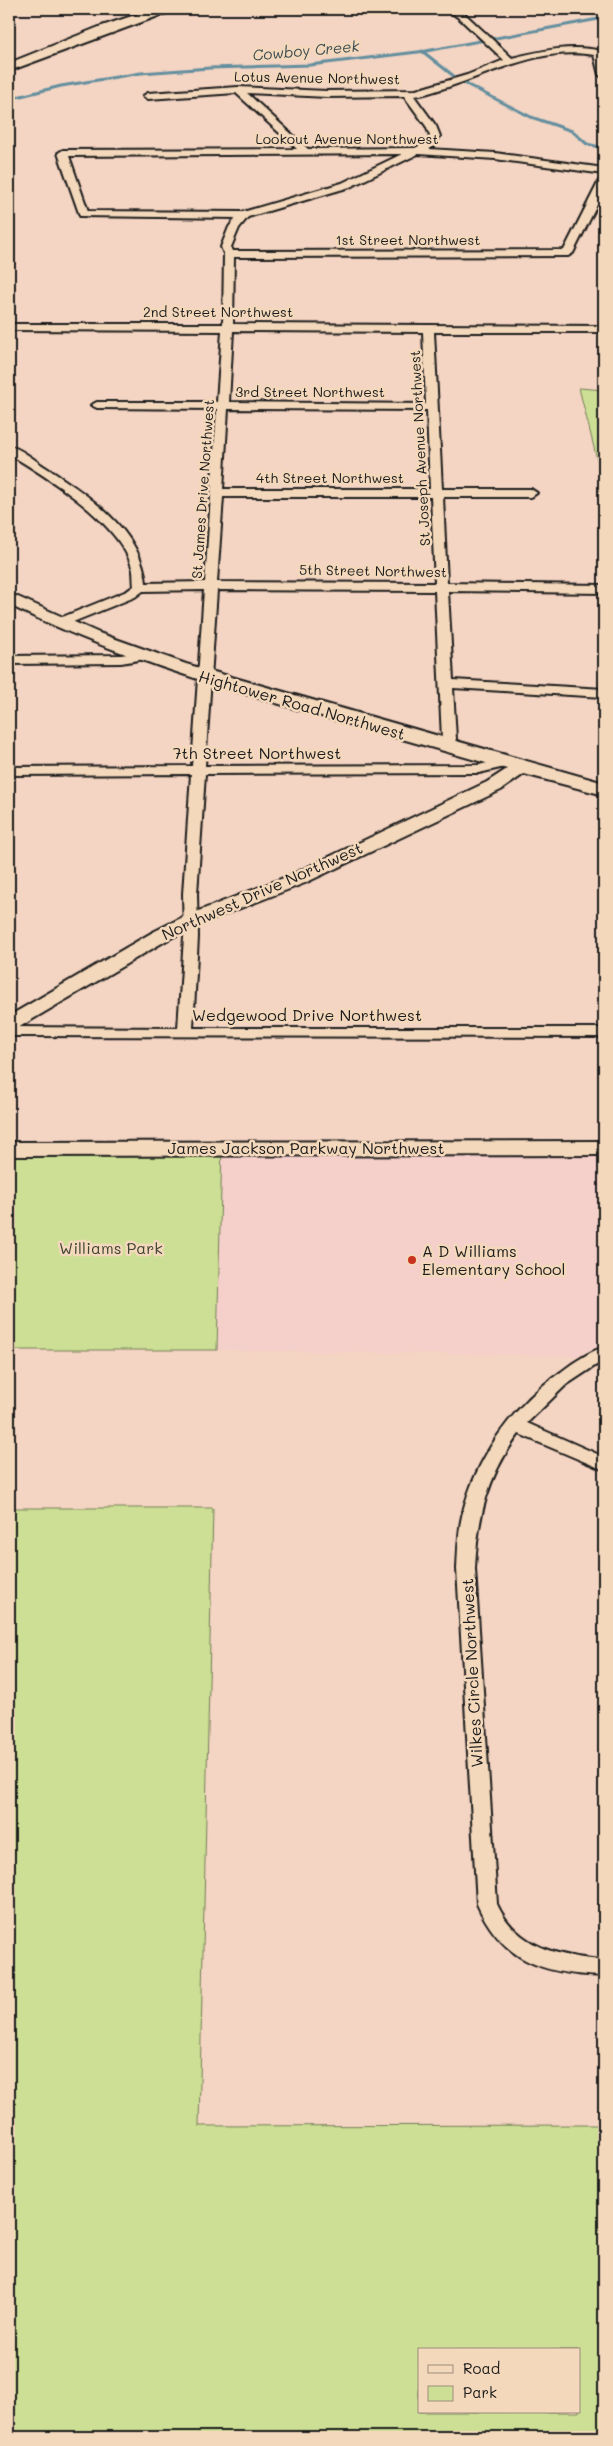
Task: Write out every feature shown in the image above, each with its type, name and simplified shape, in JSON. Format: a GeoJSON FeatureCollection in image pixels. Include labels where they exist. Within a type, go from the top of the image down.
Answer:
{"type":"FeatureCollection","features":[{"type":"Feature","properties":{"kind":"street"},"geometry":{"type":"LineString","coordinates":[[9,67],[103,30],[165,9]]}},
{"type":"Feature","properties":{"kind":"street"},"geometry":{"type":"LineString","coordinates":[[450,9],[510,61]]}},
{"type":"Feature","properties":{"kind":"street","name":"Lotus Avenue Northwest"},"geometry":{"type":"LineString","coordinates":[[148,96],[238,90],[327,94],[417,93],[470,77],[510,61],[541,54],[581,50],[598,53],[604,75]]}},
{"type":"Feature","properties":{"kind":"street"},"geometry":{"type":"LineString","coordinates":[[238,90],[306,152]]}},
{"type":"Feature","properties":{"kind":"street"},"geometry":{"type":"LineString","coordinates":[[244,215],[346,185],[381,170],[431,144],[435,136],[431,126],[406,93]]}},
{"type":"Feature","properties":{"kind":"street","name":"Lookout Avenue Northwest"},"geometry":{"type":"LineString","coordinates":[[244,215],[84,214],[63,153],[415,151],[495,156],[604,171]]}},
{"type":"Feature","properties":{"kind":"street","name":"1st Street Northwest"},"geometry":{"type":"LineString","coordinates":[[229,254],[568,253],[604,180]]}},
{"type":"Feature","properties":{"kind":"street","name":"St James Drive Northwest"},"geometry":{"type":"LineString","coordinates":[[185,1032],[198,771],[224,407],[229,254],[226,247],[228,239],[244,215]]}},
{"type":"Feature","properties":{"kind":"street","name":"2nd Street Northwest"},"geometry":{"type":"LineString","coordinates":[[9,327],[604,329]]}},
{"type":"Feature","properties":{"kind":"street","name":"St Joseph Avenue Northwest"},"geometry":{"type":"LineString","coordinates":[[428,327],[438,493],[449,740],[446,746]]}},
{"type":"Feature","properties":{"kind":"street","name":"3rd Street Northwest"},"geometry":{"type":"LineString","coordinates":[[97,406],[433,407]]}},
{"type":"Feature","properties":{"kind":"street"},"geometry":{"type":"LineString","coordinates":[[9,449],[94,508],[126,541],[136,559],[142,580],[140,586],[131,594],[59,623]]}},
{"type":"Feature","properties":{"kind":"street","name":"4th Street Northwest"},"geometry":{"type":"LineString","coordinates":[[218,493],[532,493]]}},
{"type":"Feature","properties":{"kind":"street","name":"5th Street Northwest"},"geometry":{"type":"LineString","coordinates":[[140,586],[289,585],[604,589]]}},
{"type":"Feature","properties":{"kind":"street","name":"Hightower Road Northwest"},"geometry":{"type":"LineString","coordinates":[[9,598],[59,623],[140,656],[205,677],[512,765],[604,789]]}},
{"type":"Feature","properties":{"kind":"street"},"geometry":{"type":"LineString","coordinates":[[9,660],[121,659],[140,656]]}},
{"type":"Feature","properties":{"kind":"street"},"geometry":{"type":"LineString","coordinates":[[446,684],[604,693]]}},
{"type":"Feature","properties":{"kind":"street","name":"7th Street Northwest"},"geometry":{"type":"LineString","coordinates":[[9,771],[479,769],[512,765]]}},
{"type":"Feature","properties":{"kind":"street","name":"Northwest Drive Northwest"},"geometry":{"type":"LineString","coordinates":[[9,1025],[190,920],[298,879],[494,786],[512,765]]}},
{"type":"Feature","properties":{"kind":"street","name":"Wedgewood Drive Northwest"},"geometry":{"type":"LineString","coordinates":[[9,1032],[604,1032]]}},
{"type":"Feature","properties":{"kind":"street","name":"James Jackson Parkway Northwest"},"geometry":{"type":"LineString","coordinates":[[9,1148],[604,1148]]}},
{"type":"Feature","properties":{"kind":"street","name":"Wilkes Circle Northwest"},"geometry":{"type":"LineString","coordinates":[[604,1353],[552,1387],[516,1425],[498,1450],[482,1480],[472,1509],[467,1539],[467,1578],[483,1871],[487,1904],[496,1923],[512,1941],[534,1956],[558,1964],[604,1968]]}},
{"type":"Feature","properties":{"kind":"street"},"geometry":{"type":"LineString","coordinates":[[516,1425],[604,1464]]}},
{"type":"Feature","properties":{"kind":"shaded area","name":"A D Williams Elementary School"},"geometry":{"type":"Polygon","coordinates":[[[604,1143],[604,1344],[577,1356],[217,1350],[222,1145],[604,1143]]]}},
{"type":"Feature","properties":{"kind":"green space"},"geometry":{"type":"Polygon","coordinates":[[[579,388],[604,390],[604,487],[579,388]]]}},
{"type":"Feature","properties":{"kind":"green space","name":"Williams Park"},"geometry":{"type":"Polygon","coordinates":[[[222,1145],[217,1350],[9,1350],[9,1148],[222,1145]]]}},
{"type":"Feature","properties":{"kind":"green space"},"geometry":{"type":"Polygon","coordinates":[[[9,1508],[213,1508],[199,2126],[604,2125],[604,2437],[9,2437],[9,1508]]]}},
{"type":"Feature","properties":{"kind":"waterway","name":"Cowboy Creek"},"geometry":{"type":"LineString","coordinates":[[423,51],[604,18]]}},
{"type":"Feature","properties":{"kind":"waterway","name":"Cowboy Creek"},"geometry":{"type":"LineString","coordinates":[[9,99],[61,86],[141,73],[210,68],[310,65],[423,51]]}},
{"type":"Feature","properties":{"kind":"waterway"},"geometry":{"type":"LineString","coordinates":[[423,51],[455,77]]}},
{"type":"Feature","properties":{"kind":"waterway"},"geometry":{"type":"LineString","coordinates":[[464,83],[531,117],[572,131],[587,144],[604,148]]}},
{"type":"Feature","properties":{"kind":"place","name":"A D Williams Elementary School"},"geometry":{"type":"Point","coordinates":[412,1260]}}]}
